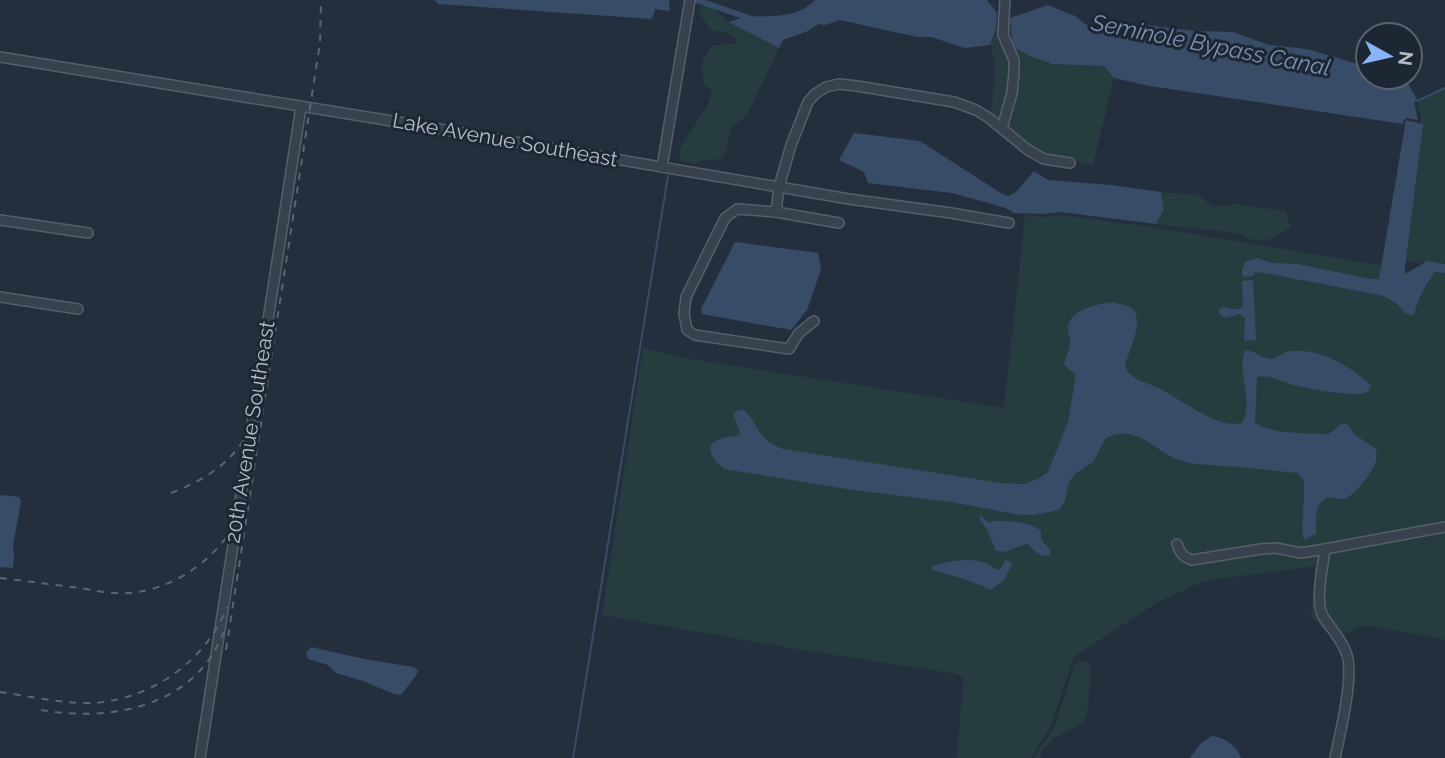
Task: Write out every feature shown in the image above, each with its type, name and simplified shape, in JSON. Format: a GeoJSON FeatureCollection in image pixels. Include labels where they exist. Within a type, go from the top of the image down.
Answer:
{"type":"FeatureCollection","features":[{"type":"Feature","properties":{"kind":"street"},"geometry":{"type":"LineString","coordinates":[[662,167],[690,0]]}},
{"type":"Feature","properties":{"kind":"street"},"geometry":{"type":"LineString","coordinates":[[1002,128],[1012,93],[1014,72],[1014,60],[1003,35],[1005,0]]}},
{"type":"Feature","properties":{"kind":"street","name":"Lake Avenue Southeast"},"geometry":{"type":"LineString","coordinates":[[0,57],[849,200],[1009,223]]}},
{"type":"Feature","properties":{"kind":"street"},"geometry":{"type":"LineString","coordinates":[[776,212],[779,187],[791,145],[808,102],[826,86],[857,86],[954,102],[976,110],[1044,159],[1070,163]]}},
{"type":"Feature","properties":{"kind":"street","name":"20th Avenue Southeast"},"geometry":{"type":"LineString","coordinates":[[200,758],[301,107]]}},
{"type":"Feature","properties":{"kind":"street"},"geometry":{"type":"LineString","coordinates":[[814,321],[799,333],[789,349],[695,335],[687,330],[684,313],[686,297],[725,218],[737,209],[776,212],[839,223]]}},
{"type":"Feature","properties":{"kind":"street"},"geometry":{"type":"LineString","coordinates":[[0,220],[88,233]]}},
{"type":"Feature","properties":{"kind":"street"},"geometry":{"type":"LineString","coordinates":[[0,297],[78,309]]}},
{"type":"Feature","properties":{"kind":"street"},"geometry":{"type":"LineString","coordinates":[[1177,544],[1180,552],[1192,560],[1261,549],[1312,551],[1445,527]]}},
{"type":"Feature","properties":{"kind":"street"},"geometry":{"type":"LineString","coordinates":[[1325,548],[1319,603],[1322,616],[1347,655],[1350,674],[1335,758]]}},
{"type":"Feature","properties":{"kind":"green space"},"geometry":{"type":"Polygon","coordinates":[[[703,4],[712,7],[728,22],[779,48],[747,115],[731,127],[722,159],[703,160],[694,164],[679,160],[681,146],[707,106],[712,91],[704,84],[701,65],[711,46],[736,43],[738,39],[727,33],[711,30],[699,13],[703,4]]]}},
{"type":"Feature","properties":{"kind":"green space"},"geometry":{"type":"Polygon","coordinates":[[[997,16],[1002,17],[1010,60],[1008,92],[1000,123],[991,115],[995,68],[991,43],[997,16]]]}},
{"type":"Feature","properties":{"kind":"green space"},"geometry":{"type":"Polygon","coordinates":[[[1009,18],[1013,47],[1053,64],[1104,66],[1114,78],[1093,165],[1045,156],[1006,127],[1015,94],[1007,34],[1009,18]]]}},
{"type":"Feature","properties":{"kind":"green space"},"geometry":{"type":"Polygon","coordinates":[[[1445,87],[1445,263],[1404,261],[1421,130],[1417,102],[1445,87]]]}},
{"type":"Feature","properties":{"kind":"green space"},"geometry":{"type":"Polygon","coordinates":[[[1161,192],[1198,195],[1213,207],[1236,204],[1285,211],[1291,227],[1262,241],[1224,231],[1156,224],[1164,209],[1161,192]]]}},
{"type":"Feature","properties":{"kind":"green space"},"geometry":{"type":"Polygon","coordinates":[[[1025,215],[1060,215],[1151,227],[1404,271],[1445,273],[1445,640],[1367,625],[1345,633],[1323,628],[1311,617],[1315,566],[1204,581],[1156,603],[1074,657],[1051,726],[1031,758],[956,758],[964,680],[957,674],[602,615],[643,348],[684,358],[1004,408],[1025,215]]]}},
{"type":"Feature","properties":{"kind":"green space"},"geometry":{"type":"Polygon","coordinates":[[[1086,661],[1091,668],[1087,715],[1081,724],[1054,738],[1042,751],[1041,758],[1034,758],[1054,727],[1075,663],[1086,661]]]}},
{"type":"Feature","properties":{"kind":"water"},"geometry":{"type":"Polygon","coordinates":[[[435,0],[669,0],[670,11],[655,9],[652,19],[438,4],[435,0]]]}},
{"type":"Feature","properties":{"kind":"water"},"geometry":{"type":"Polygon","coordinates":[[[815,0],[987,0],[997,13],[996,28],[990,45],[965,48],[931,37],[917,37],[840,20],[825,25],[819,24],[783,40],[779,48],[728,22],[792,13],[815,0]]]}},
{"type":"Feature","properties":{"kind":"water"},"geometry":{"type":"Polygon","coordinates":[[[1048,5],[1103,32],[1125,31],[1147,25],[1233,32],[1269,45],[1307,49],[1354,63],[1354,91],[1412,91],[1417,99],[1414,103],[1418,120],[1407,118],[1403,124],[1150,86],[1114,78],[1104,66],[1052,64],[1013,47],[1010,18],[1048,5]]]}},
{"type":"Feature","properties":{"kind":"water"},"geometry":{"type":"Polygon","coordinates":[[[1406,120],[1423,124],[1404,275],[1427,261],[1445,264],[1445,273],[1435,272],[1428,282],[1414,315],[1406,314],[1384,296],[1270,274],[1255,272],[1253,276],[1243,277],[1245,262],[1257,258],[1272,263],[1298,264],[1379,279],[1406,120]]]}},
{"type":"Feature","properties":{"kind":"water"},"geometry":{"type":"Polygon","coordinates":[[[854,133],[920,141],[1004,195],[1009,196],[1016,192],[1034,171],[1048,180],[1161,192],[1164,209],[1156,224],[1060,212],[1014,213],[1006,208],[952,193],[868,183],[864,172],[839,160],[854,133]]]}},
{"type":"Feature","properties":{"kind":"water"},"geometry":{"type":"Polygon","coordinates":[[[735,242],[818,253],[821,270],[807,310],[791,330],[702,314],[701,309],[735,242]]]}},
{"type":"Feature","properties":{"kind":"water"},"geometry":{"type":"Polygon","coordinates":[[[1253,280],[1256,340],[1246,341],[1245,318],[1240,314],[1225,318],[1219,313],[1219,309],[1243,307],[1242,281],[1253,280]]]}},
{"type":"Feature","properties":{"kind":"water"},"geometry":{"type":"Polygon","coordinates":[[[1113,302],[1130,307],[1137,319],[1125,366],[1131,375],[1223,422],[1242,423],[1245,414],[1245,350],[1271,359],[1291,351],[1313,352],[1354,371],[1371,385],[1366,393],[1328,391],[1296,386],[1271,377],[1257,377],[1255,422],[1278,431],[1326,434],[1342,423],[1348,425],[1354,434],[1376,449],[1376,462],[1369,474],[1347,498],[1323,500],[1317,513],[1316,534],[1305,539],[1304,481],[1297,473],[1187,462],[1176,459],[1135,435],[1116,434],[1106,438],[1093,462],[1076,473],[1069,482],[1065,501],[1059,510],[1034,515],[724,469],[711,452],[710,448],[716,440],[740,434],[733,414],[744,410],[763,437],[783,449],[1001,483],[1025,484],[1048,472],[1068,422],[1076,375],[1064,365],[1070,344],[1070,322],[1079,312],[1113,302]]]}},
{"type":"Feature","properties":{"kind":"water"},"geometry":{"type":"Polygon","coordinates":[[[0,496],[19,497],[21,501],[13,546],[13,568],[0,567],[0,496]]]}},
{"type":"Feature","properties":{"kind":"water"},"geometry":{"type":"Polygon","coordinates":[[[980,515],[990,523],[1024,523],[1036,528],[1041,531],[1041,539],[1051,551],[1050,555],[1040,555],[1028,544],[1004,552],[995,550],[980,515]]]}},
{"type":"Feature","properties":{"kind":"water"},"geometry":{"type":"Polygon","coordinates":[[[972,560],[998,570],[1005,560],[1012,564],[1004,580],[991,590],[933,570],[932,567],[972,560]]]}},
{"type":"Feature","properties":{"kind":"water"},"geometry":{"type":"Polygon","coordinates":[[[311,647],[418,670],[401,695],[394,694],[336,673],[328,665],[308,659],[306,653],[311,647]]]}},
{"type":"Feature","properties":{"kind":"water"},"geometry":{"type":"Polygon","coordinates":[[[1212,736],[1229,743],[1241,758],[1190,758],[1200,744],[1212,736]]]}},
{"type":"Feature","properties":{"kind":"waterway","name":"Seminole Bypass Canal"},"geometry":{"type":"LineString","coordinates":[[696,0],[752,19]]}},
{"type":"Feature","properties":{"kind":"waterway"},"geometry":{"type":"LineString","coordinates":[[1417,101],[1445,88]]}},
{"type":"Feature","properties":{"kind":"waterway"},"geometry":{"type":"LineString","coordinates":[[573,758],[668,176]]}},
{"type":"Feature","properties":{"kind":"railway"},"geometry":{"type":"LineString","coordinates":[[226,650],[320,43],[321,0]]}},
{"type":"Feature","properties":{"kind":"railway"},"geometry":{"type":"LineString","coordinates":[[171,493],[199,480],[223,464],[242,443],[257,415]]}},
{"type":"Feature","properties":{"kind":"railway"},"geometry":{"type":"LineString","coordinates":[[0,578],[111,593],[147,590],[165,585],[196,567],[223,542],[242,511]]}},
{"type":"Feature","properties":{"kind":"railway"},"geometry":{"type":"LineString","coordinates":[[0,692],[81,703],[114,700],[135,694],[155,686],[191,660],[218,627],[227,607]]}},
{"type":"Feature","properties":{"kind":"railway"},"geometry":{"type":"LineString","coordinates":[[41,710],[86,714],[154,702],[174,692],[192,678],[210,658],[224,632]]}}]}
